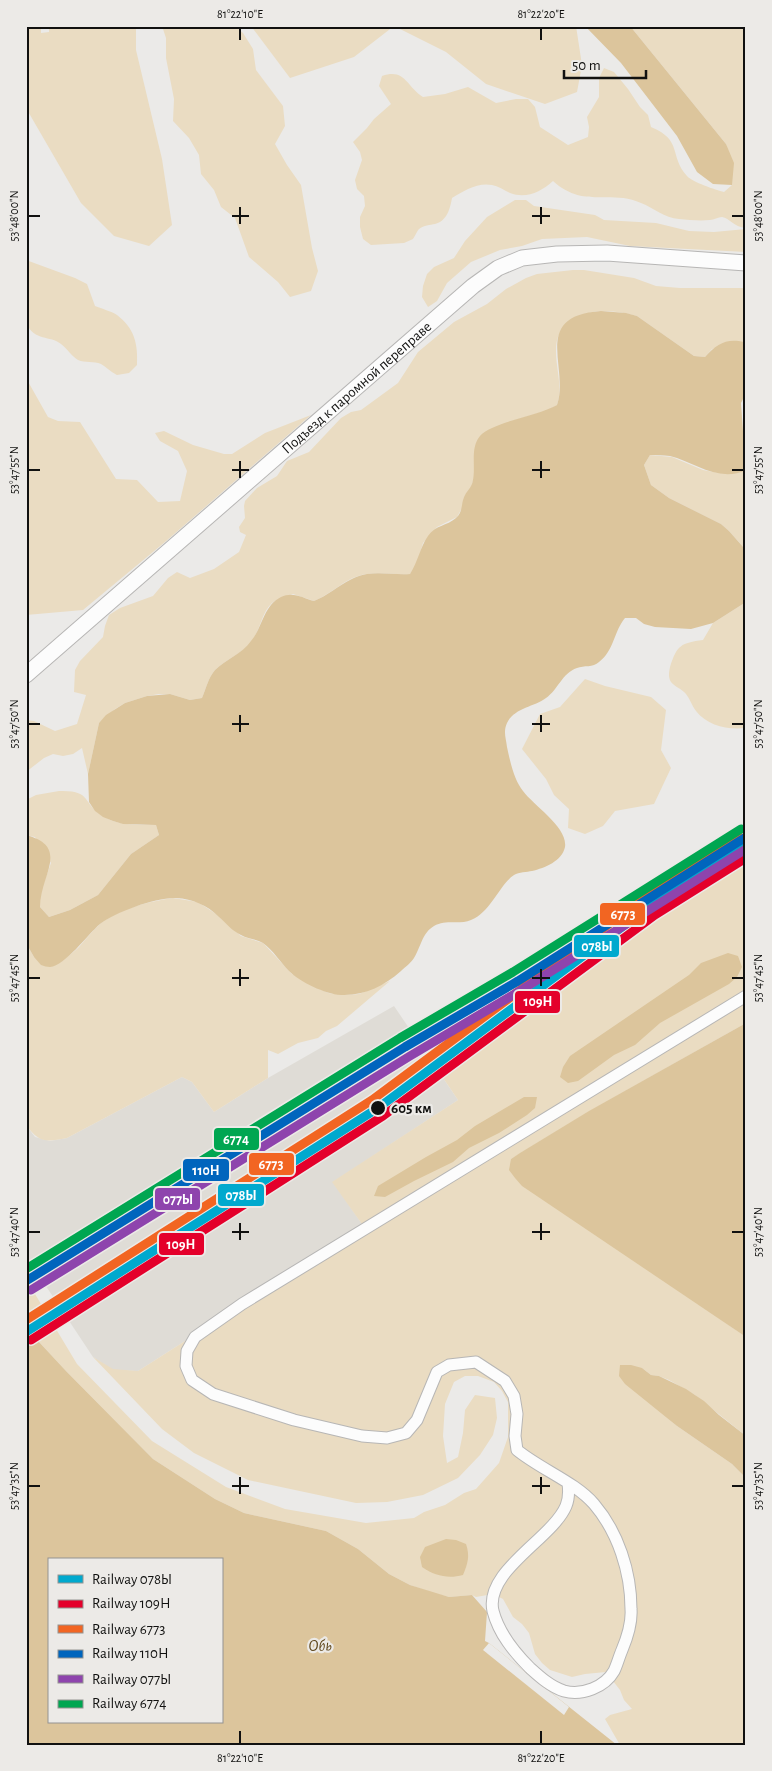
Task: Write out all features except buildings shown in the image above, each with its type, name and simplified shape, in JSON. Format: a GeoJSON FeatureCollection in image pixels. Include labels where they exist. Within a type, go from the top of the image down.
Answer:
{"type":"FeatureCollection","features":[{"type":"Feature","properties":{"kind":"street","name":"Подъезд к паромной переправе"},"geometry":{"type":"LineString","coordinates":[[26,674],[473,286],[498,268],[522,258],[557,254],[599,253],[746,263]]}},
{"type":"Feature","properties":{"kind":"street"},"geometry":{"type":"LineString","coordinates":[[568,1483],[567,1505],[559,1519],[501,1578],[493,1594],[493,1611],[513,1651],[542,1679],[564,1691],[580,1692],[600,1686],[614,1672],[625,1642],[632,1611],[629,1582],[616,1538],[593,1504],[568,1483],[530,1461],[516,1450],[517,1414],[514,1396],[505,1381],[476,1362],[449,1365],[437,1372],[416,1420],[406,1433],[388,1438],[362,1436],[294,1420],[213,1394],[192,1380],[186,1366],[187,1351],[195,1337],[242,1304],[746,996]]}},
{"type":"Feature","properties":{"kind":"shaded area"},"geometry":{"type":"Polygon","coordinates":[[[26,26],[41,26],[41,33],[49,32],[49,26],[136,26],[136,50],[162,159],[172,225],[149,246],[114,236],[81,203],[26,108],[26,26]]]}},
{"type":"Feature","properties":{"kind":"shaded area"},"geometry":{"type":"Polygon","coordinates":[[[162,26],[235,26],[243,33],[253,49],[256,70],[283,106],[285,126],[275,144],[301,185],[318,271],[311,291],[290,297],[278,282],[249,257],[235,218],[221,207],[214,190],[201,174],[199,155],[189,138],[173,121],[174,99],[166,58],[166,38],[162,26]]]}},
{"type":"Feature","properties":{"kind":"shaded area"},"geometry":{"type":"Polygon","coordinates":[[[251,26],[394,26],[354,57],[290,78],[251,26]]]}},
{"type":"Feature","properties":{"kind":"shaded area"},"geometry":{"type":"Polygon","coordinates":[[[394,26],[576,26],[582,65],[577,92],[545,104],[486,84],[446,52],[394,26]]]}},
{"type":"Feature","properties":{"kind":"shaded area"},"geometry":{"type":"Polygon","coordinates":[[[630,26],[746,26],[746,228],[738,226],[722,217],[712,220],[674,218],[629,199],[586,197],[564,189],[553,181],[538,191],[527,195],[516,195],[487,184],[476,186],[452,198],[445,217],[435,224],[427,225],[418,230],[413,239],[404,243],[371,245],[363,239],[360,217],[365,206],[364,196],[357,189],[355,180],[362,160],[360,152],[353,142],[391,104],[379,86],[382,76],[390,74],[401,76],[423,97],[445,94],[468,87],[496,103],[528,99],[535,107],[540,127],[568,145],[588,137],[587,117],[599,97],[599,78],[604,68],[614,72],[628,89],[648,115],[651,127],[668,137],[678,162],[687,176],[710,188],[724,192],[732,185],[726,144],[630,26]]]}},
{"type":"Feature","properties":{"kind":"shaded area"},"geometry":{"type":"Polygon","coordinates":[[[515,200],[526,200],[534,206],[595,215],[604,220],[656,223],[689,231],[714,232],[746,229],[746,252],[630,246],[587,237],[542,239],[522,246],[500,250],[471,262],[447,283],[437,301],[428,307],[422,297],[427,274],[434,267],[454,258],[465,241],[487,217],[515,200]]]}},
{"type":"Feature","properties":{"kind":"shaded area"},"geometry":{"type":"Polygon","coordinates":[[[26,260],[87,284],[95,306],[117,315],[123,320],[132,331],[137,350],[137,365],[129,373],[117,375],[101,364],[78,360],[57,341],[38,336],[30,329],[26,323],[26,260]]]}},
{"type":"Feature","properties":{"kind":"shaded area"},"geometry":{"type":"Polygon","coordinates":[[[573,270],[634,278],[656,286],[746,288],[746,345],[744,342],[712,349],[705,357],[694,356],[637,316],[620,312],[602,311],[578,317],[564,328],[559,334],[557,342],[556,358],[559,398],[557,405],[546,411],[512,421],[474,455],[474,477],[471,488],[464,497],[462,508],[457,517],[437,527],[423,543],[417,564],[410,574],[378,573],[360,575],[314,601],[293,594],[277,600],[266,611],[252,641],[215,670],[202,698],[190,700],[170,694],[159,694],[125,703],[115,709],[99,723],[88,774],[82,748],[73,754],[63,756],[53,754],[44,758],[26,772],[26,720],[34,721],[55,731],[77,724],[86,695],[74,692],[75,670],[80,661],[103,637],[109,615],[120,608],[153,596],[168,578],[177,572],[190,578],[214,569],[239,552],[246,535],[240,532],[239,527],[245,518],[245,501],[257,488],[277,476],[287,461],[309,452],[341,418],[351,412],[361,410],[398,383],[418,352],[454,322],[487,304],[506,289],[526,278],[537,274],[573,270]]]}},
{"type":"Feature","properties":{"kind":"shaded area"},"geometry":{"type":"Polygon","coordinates":[[[26,378],[48,417],[58,421],[80,422],[116,479],[137,480],[158,502],[180,501],[187,471],[178,451],[160,441],[155,433],[164,431],[193,445],[224,454],[232,454],[265,433],[311,415],[165,542],[83,610],[26,615],[26,378]]]}},
{"type":"Feature","properties":{"kind":"shaded area"},"geometry":{"type":"Polygon","coordinates":[[[650,455],[672,457],[703,470],[713,472],[724,473],[746,470],[746,550],[721,524],[669,498],[651,485],[644,465],[650,455]]]}},
{"type":"Feature","properties":{"kind":"shaded area"},"geometry":{"type":"Polygon","coordinates":[[[746,602],[746,728],[718,726],[701,716],[686,694],[671,682],[669,671],[675,654],[681,646],[703,640],[713,623],[746,602]]]}},
{"type":"Feature","properties":{"kind":"shaded area"},"geometry":{"type":"Polygon","coordinates":[[[585,679],[651,697],[666,710],[661,750],[671,768],[654,804],[615,811],[603,826],[585,834],[568,828],[569,809],[554,795],[546,779],[522,749],[540,714],[560,707],[585,679]]]}},
{"type":"Feature","properties":{"kind":"shaded area"},"geometry":{"type":"Polygon","coordinates":[[[70,791],[82,795],[96,811],[115,822],[156,825],[159,835],[131,854],[98,895],[70,910],[49,917],[40,907],[40,894],[51,863],[35,837],[26,835],[26,800],[36,795],[70,791]]]}},
{"type":"Feature","properties":{"kind":"shaded area"},"geometry":{"type":"Polygon","coordinates":[[[746,846],[746,1023],[590,1111],[511,1159],[696,1302],[746,1337],[746,1436],[695,1395],[669,1380],[651,1375],[642,1368],[660,1411],[677,1426],[732,1464],[746,1478],[746,1745],[620,1745],[605,1719],[610,1715],[632,1709],[606,1672],[572,1677],[550,1670],[535,1654],[529,1633],[513,1617],[503,1599],[493,1594],[476,1597],[472,1595],[449,1597],[410,1585],[389,1574],[358,1549],[326,1531],[244,1513],[215,1499],[153,1459],[26,1328],[26,1279],[77,1364],[152,1441],[226,1487],[285,1509],[366,1523],[414,1518],[476,1489],[499,1463],[508,1437],[508,1402],[494,1382],[478,1376],[465,1376],[454,1382],[445,1404],[443,1436],[447,1463],[458,1457],[465,1410],[475,1395],[495,1398],[497,1418],[493,1435],[480,1455],[458,1478],[423,1495],[387,1502],[356,1503],[248,1480],[194,1453],[162,1429],[93,1357],[113,1369],[138,1371],[364,1227],[332,1182],[458,1100],[435,1066],[649,907],[746,846]]]}},
{"type":"Feature","properties":{"kind":"shaded area"},"geometry":{"type":"Polygon","coordinates":[[[173,898],[198,902],[216,914],[241,936],[263,943],[292,974],[328,993],[359,994],[390,981],[337,1026],[326,1031],[318,1038],[298,1043],[278,1054],[268,1050],[268,1078],[214,1112],[192,1082],[182,1077],[67,1138],[44,1140],[39,1138],[26,1125],[26,943],[34,957],[61,962],[108,918],[135,906],[173,898]]]}},
{"type":"Feature","properties":{"kind":"shaded area"},"geometry":{"type":"Polygon","coordinates":[[[394,1006],[458,1100],[333,1182],[364,1227],[138,1371],[113,1370],[93,1357],[26,1256],[26,1125],[35,1137],[50,1141],[67,1138],[182,1077],[192,1082],[214,1112],[268,1078],[394,1006]]]}},
{"type":"Feature","properties":{"kind":"water"},"geometry":{"type":"Polygon","coordinates":[[[585,26],[630,26],[726,144],[734,163],[732,185],[713,184],[697,172],[677,136],[621,63],[585,26]]]}},
{"type":"Feature","properties":{"kind":"water"},"geometry":{"type":"Polygon","coordinates":[[[601,311],[637,316],[694,356],[705,357],[722,343],[738,341],[744,342],[746,345],[746,393],[741,403],[743,431],[746,442],[746,470],[726,474],[716,473],[670,456],[662,455],[650,455],[644,465],[651,485],[669,498],[721,524],[746,550],[746,602],[713,623],[691,629],[655,627],[644,624],[636,618],[625,618],[618,629],[611,647],[599,662],[572,670],[550,695],[519,711],[510,718],[505,729],[505,735],[515,776],[520,787],[556,824],[565,839],[565,847],[557,860],[542,868],[514,875],[484,911],[471,920],[443,923],[434,926],[424,936],[413,960],[401,971],[381,985],[358,994],[335,994],[320,990],[306,983],[289,971],[263,943],[238,933],[205,906],[194,901],[176,898],[158,900],[136,906],[107,919],[62,961],[50,967],[41,965],[26,943],[26,835],[40,840],[47,847],[50,855],[50,864],[41,895],[40,907],[49,917],[70,910],[98,895],[131,854],[159,835],[156,825],[123,824],[113,821],[95,811],[89,802],[88,774],[99,723],[106,715],[125,703],[147,696],[170,694],[190,700],[202,698],[215,670],[247,646],[270,606],[285,595],[294,595],[314,601],[346,582],[367,574],[410,574],[425,540],[431,532],[452,521],[460,513],[464,497],[472,484],[475,447],[480,436],[494,427],[539,413],[557,405],[560,391],[557,346],[559,333],[566,323],[579,315],[601,311]]]}},
{"type":"Feature","properties":{"kind":"water"},"geometry":{"type":"Polygon","coordinates":[[[728,953],[738,956],[742,967],[737,977],[729,984],[660,1023],[635,1045],[614,1055],[578,1081],[568,1083],[560,1077],[563,1067],[570,1056],[689,975],[701,963],[728,953]]]}},
{"type":"Feature","properties":{"kind":"water"},"geometry":{"type":"Polygon","coordinates":[[[746,1023],[746,1337],[522,1186],[509,1170],[511,1159],[520,1153],[589,1111],[746,1023]]]}},
{"type":"Feature","properties":{"kind":"water"},"geometry":{"type":"Polygon","coordinates":[[[524,1097],[537,1097],[535,1108],[527,1115],[499,1133],[469,1148],[453,1162],[385,1197],[374,1196],[378,1186],[457,1140],[475,1126],[524,1097]]]}},
{"type":"Feature","properties":{"kind":"water","name":"Обь"},"geometry":{"type":"Polygon","coordinates":[[[26,1328],[153,1459],[215,1499],[244,1513],[326,1531],[358,1549],[389,1574],[410,1585],[449,1597],[472,1595],[487,1612],[485,1641],[617,1745],[26,1745],[26,1328]]]}},
{"type":"Feature","properties":{"kind":"water"},"geometry":{"type":"Polygon","coordinates":[[[620,1365],[642,1368],[651,1375],[659,1376],[686,1389],[704,1401],[746,1436],[746,1478],[732,1464],[677,1426],[625,1384],[619,1376],[620,1365]]]}},
{"type":"Feature","properties":{"kind":"water"},"geometry":{"type":"Polygon","coordinates":[[[446,1539],[466,1544],[468,1560],[463,1575],[442,1576],[422,1567],[420,1557],[425,1547],[446,1539]]]}},
{"type":"Feature","properties":{"kind":"pier"},"geometry":{"type":"Polygon","coordinates":[[[489,1643],[569,1707],[564,1715],[483,1650],[489,1643]]]}},
{"type":"Feature","properties":{"kind":"rail line","name":"6774"},"geometry":{"type":"LineString","coordinates":[[26,1269],[400,1038],[513,972],[741,829]]}},
{"type":"Feature","properties":{"kind":"rail line","name":"110Н"},"geometry":{"type":"LineString","coordinates":[[26,1281],[405,1047],[518,981],[746,837]]}},
{"type":"Feature","properties":{"kind":"rail line","name":"6773"},"geometry":{"type":"LineString","coordinates":[[26,1320],[372,1100],[643,899],[741,838]]}},
{"type":"Feature","properties":{"kind":"rail line","name":"078Ы"},"geometry":{"type":"LineString","coordinates":[[26,1332],[378,1108],[649,907],[746,846]]}},
{"type":"Feature","properties":{"kind":"rail line","name":"077Ы"},"geometry":{"type":"LineString","coordinates":[[31,1290],[410,1056],[523,989],[746,849]]}},
{"type":"Feature","properties":{"kind":"rail line","name":"109Н"},"geometry":{"type":"LineString","coordinates":[[31,1340],[383,1116],[655,915],[746,858]]}},
{"type":"Feature","properties":{"kind":"place","name":"605 км"},"geometry":{"type":"Point","coordinates":[378,1108]}}]}
